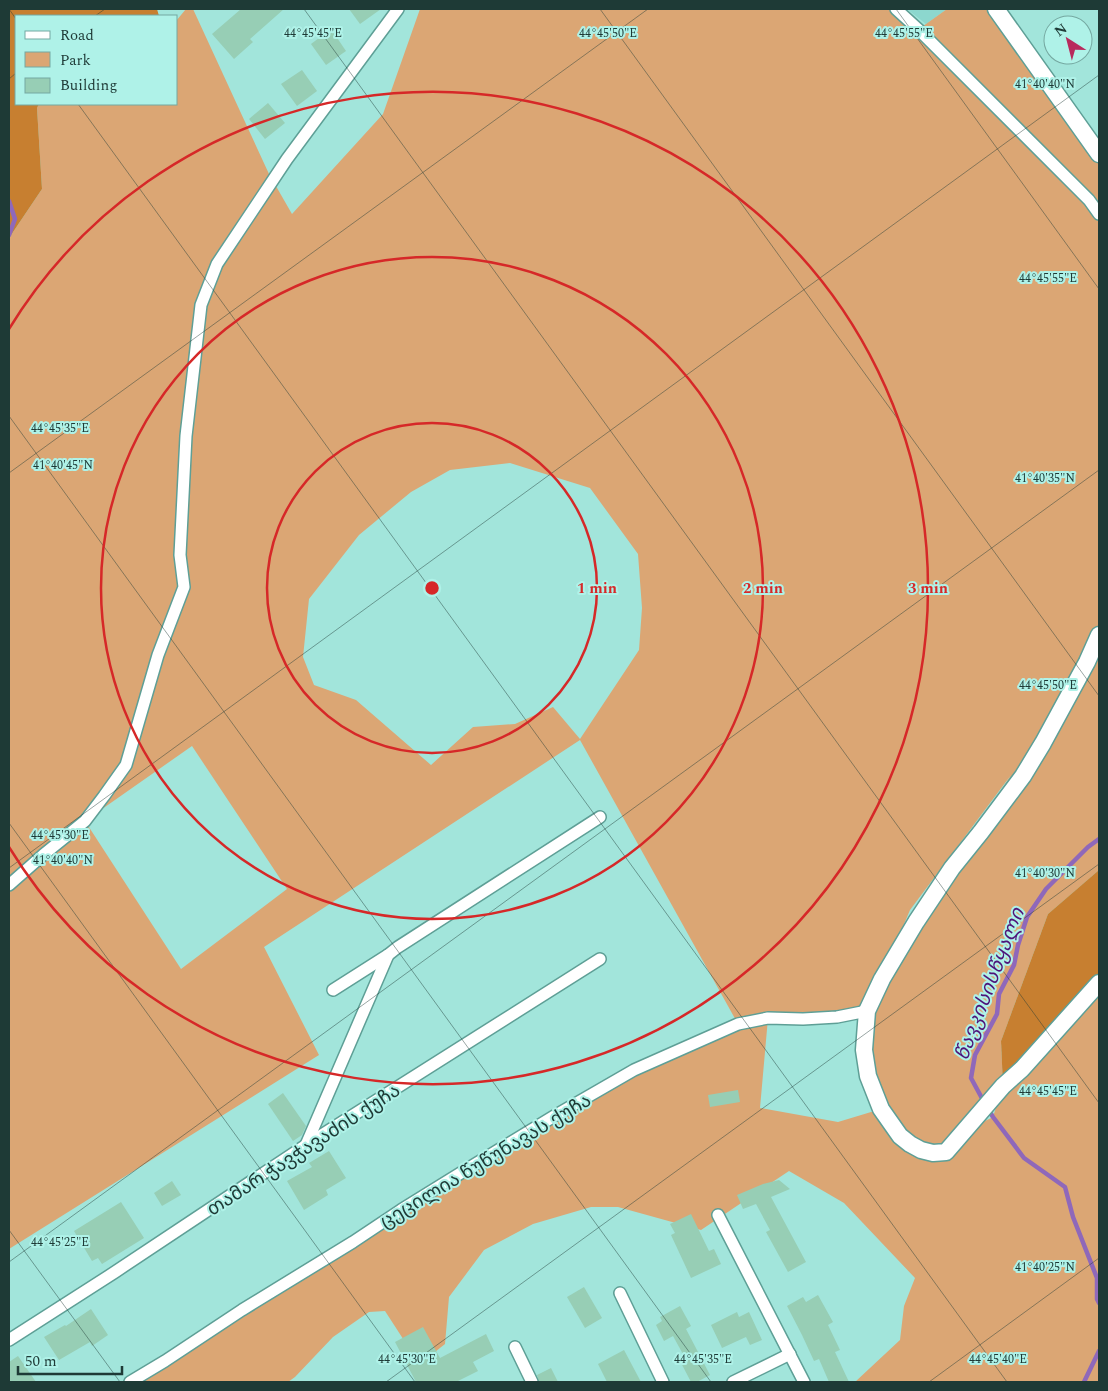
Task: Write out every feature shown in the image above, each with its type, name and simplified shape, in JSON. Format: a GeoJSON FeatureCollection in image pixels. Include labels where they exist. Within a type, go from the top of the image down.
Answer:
{"type":"FeatureCollection","features":[{"type":"Feature","properties":{"kind":"main road"},"geometry":{"type":"LineString","coordinates":[[996,9],[1099,154]]}},
{"type":"Feature","properties":{"kind":"main road"},"geometry":{"type":"LineString","coordinates":[[1099,635],[1087,662],[1043,744],[1023,776],[952,868],[916,922],[882,979],[867,1011],[864,1050],[868,1076],[881,1109],[900,1136],[910,1144],[933,1153],[946,1152],[1003,1086],[1022,1069],[1099,983]]}},
{"type":"Feature","properties":{"kind":"street"},"geometry":{"type":"LineString","coordinates":[[9,885],[85,821],[126,765],[158,655],[184,587],[180,555],[187,427],[201,305],[217,264],[287,159],[398,9]]}},
{"type":"Feature","properties":{"kind":"street"},"geometry":{"type":"LineString","coordinates":[[896,9],[1089,200],[1099,214]]}},
{"type":"Feature","properties":{"kind":"street"},"geometry":{"type":"LineString","coordinates":[[333,990],[600,817]]}},
{"type":"Feature","properties":{"kind":"street"},"geometry":{"type":"LineString","coordinates":[[306,1145],[388,955]]}},
{"type":"Feature","properties":{"kind":"street","name":"თამარ ჭავჭავაძის ქუჩა"},"geometry":{"type":"LineString","coordinates":[[9,1340],[306,1145],[600,959]]}},
{"type":"Feature","properties":{"kind":"street","name":"ცეცილია წუწუნავას ქუჩა"},"geometry":{"type":"LineString","coordinates":[[130,1382],[433,1190],[634,1070],[738,1024],[768,1018],[803,1019],[837,1017],[867,1011]]}},
{"type":"Feature","properties":{"kind":"street"},"geometry":{"type":"LineString","coordinates":[[718,1215],[804,1382]]}},
{"type":"Feature","properties":{"kind":"street"},"geometry":{"type":"LineString","coordinates":[[620,1293],[663,1382]]}},
{"type":"Feature","properties":{"kind":"street"},"geometry":{"type":"LineString","coordinates":[[515,1347],[532,1382]]}},
{"type":"Feature","properties":{"kind":"street"},"geometry":{"type":"LineString","coordinates":[[733,1382],[790,1354]]}},
{"type":"Feature","properties":{"kind":"shaded area"},"geometry":{"type":"Polygon","coordinates":[[[9,9],[157,9],[159,15],[15,15],[15,105],[38,105],[37,108],[42,189],[9,238],[9,9]]]}},
{"type":"Feature","properties":{"kind":"shaded area"},"geometry":{"type":"Polygon","coordinates":[[[907,9],[947,9],[926,24],[907,9]]]}},
{"type":"Feature","properties":{"kind":"shaded area"},"geometry":{"type":"Polygon","coordinates":[[[1099,870],[1099,983],[1003,1086],[1001,1041],[1048,914],[1099,870]]]}},
{"type":"Feature","properties":{"kind":"green space"},"geometry":{"type":"Polygon","coordinates":[[[186,9],[193,9],[269,174],[292,214],[383,114],[420,9],[896,9],[919,29],[947,9],[996,9],[1099,154],[1099,870],[1048,914],[1001,1041],[1003,1085],[1099,983],[1099,1382],[855,1382],[900,1340],[904,1306],[915,1278],[844,1203],[789,1171],[701,1230],[618,1207],[591,1207],[533,1224],[484,1250],[449,1297],[445,1344],[426,1359],[409,1348],[385,1311],[369,1312],[333,1337],[288,1382],[130,1382],[556,1115],[738,1024],[580,740],[264,947],[319,1055],[9,1249],[9,238],[42,189],[37,108],[38,105],[178,105],[178,19],[186,9]],[[510,463],[450,470],[411,492],[359,535],[309,599],[303,657],[314,685],[356,700],[431,765],[473,727],[515,724],[553,707],[580,739],[639,650],[642,608],[638,554],[590,488],[510,463]],[[192,746],[85,821],[181,969],[287,889],[192,746]],[[1011,775],[910,910],[878,986],[916,922],[1011,775]],[[867,1011],[768,1018],[760,1108],[838,1122],[881,1109],[868,1076],[867,1011]],[[1002,1088],[967,1130],[993,1117],[1002,1088]]]}},
{"type":"Feature","properties":{"kind":"building"},"geometry":{"type":"Polygon","coordinates":[[[241,9],[284,9],[250,39],[253,42],[234,59],[212,34],[241,9]]]}},
{"type":"Feature","properties":{"kind":"building"},"geometry":{"type":"Polygon","coordinates":[[[349,9],[381,9],[360,24],[349,9]]]}},
{"type":"Feature","properties":{"kind":"building"},"geometry":{"type":"Polygon","coordinates":[[[331,29],[346,51],[326,65],[311,44],[331,29]]]}},
{"type":"Feature","properties":{"kind":"building"},"geometry":{"type":"Polygon","coordinates":[[[302,70],[317,91],[297,106],[281,84],[302,70]]]}},
{"type":"Feature","properties":{"kind":"building"},"geometry":{"type":"Polygon","coordinates":[[[268,103],[285,123],[265,139],[249,119],[268,103]]]}},
{"type":"Feature","properties":{"kind":"building"},"geometry":{"type":"Polygon","coordinates":[[[738,1090],[740,1102],[710,1107],[708,1095],[738,1090]]]}},
{"type":"Feature","properties":{"kind":"building"},"geometry":{"type":"Polygon","coordinates":[[[283,1093],[306,1126],[302,1135],[293,1141],[268,1104],[283,1093]]]}},
{"type":"Feature","properties":{"kind":"building"},"geometry":{"type":"Polygon","coordinates":[[[329,1151],[346,1178],[326,1190],[328,1195],[304,1210],[287,1181],[312,1167],[309,1163],[329,1151]]]}},
{"type":"Feature","properties":{"kind":"building"},"geometry":{"type":"Polygon","coordinates":[[[779,1180],[790,1189],[771,1197],[806,1262],[788,1272],[766,1232],[770,1230],[756,1204],[743,1209],[737,1195],[763,1184],[779,1180]]]}},
{"type":"Feature","properties":{"kind":"building"},"geometry":{"type":"Polygon","coordinates":[[[172,1181],[181,1195],[162,1206],[154,1193],[172,1181]]]}},
{"type":"Feature","properties":{"kind":"building"},"geometry":{"type":"Polygon","coordinates":[[[121,1202],[144,1238],[102,1264],[98,1258],[92,1261],[74,1231],[121,1202]]]}},
{"type":"Feature","properties":{"kind":"building"},"geometry":{"type":"Polygon","coordinates":[[[691,1214],[709,1251],[714,1249],[721,1264],[691,1278],[671,1235],[675,1233],[670,1224],[691,1214]]]}},
{"type":"Feature","properties":{"kind":"building"},"geometry":{"type":"Polygon","coordinates":[[[584,1287],[602,1318],[585,1328],[567,1297],[584,1287]]]}},
{"type":"Feature","properties":{"kind":"building"},"geometry":{"type":"Polygon","coordinates":[[[818,1295],[833,1322],[828,1325],[840,1350],[835,1352],[849,1382],[829,1382],[819,1359],[814,1361],[787,1306],[803,1297],[806,1302],[818,1295]]]}},
{"type":"Feature","properties":{"kind":"building"},"geometry":{"type":"Polygon","coordinates":[[[680,1306],[691,1326],[686,1329],[710,1375],[697,1382],[691,1382],[679,1359],[684,1356],[673,1336],[664,1341],[656,1325],[662,1321],[660,1317],[680,1306]]]}},
{"type":"Feature","properties":{"kind":"building"},"geometry":{"type":"Polygon","coordinates":[[[91,1309],[108,1335],[92,1346],[90,1342],[59,1360],[44,1337],[66,1326],[91,1309]]]}},
{"type":"Feature","properties":{"kind":"building"},"geometry":{"type":"Polygon","coordinates":[[[737,1312],[739,1317],[749,1312],[762,1340],[750,1345],[746,1337],[722,1348],[711,1325],[737,1312]]]}},
{"type":"Feature","properties":{"kind":"building"},"geometry":{"type":"Polygon","coordinates":[[[423,1327],[440,1358],[486,1334],[494,1351],[473,1362],[478,1371],[456,1382],[416,1382],[395,1342],[423,1327]]]}},
{"type":"Feature","properties":{"kind":"building"},"geometry":{"type":"Polygon","coordinates":[[[624,1350],[641,1382],[607,1382],[598,1364],[624,1350]]]}},
{"type":"Feature","properties":{"kind":"building"},"geometry":{"type":"Polygon","coordinates":[[[18,1356],[36,1382],[9,1382],[9,1362],[18,1356]]]}},
{"type":"Feature","properties":{"kind":"building"},"geometry":{"type":"Polygon","coordinates":[[[551,1368],[558,1382],[539,1382],[537,1375],[551,1368]]]}},
{"type":"Feature","properties":{"kind":"waterway"},"geometry":{"type":"LineString","coordinates":[[9,201],[15,219],[9,235]]}},
{"type":"Feature","properties":{"kind":"waterway","name":"წავკისისწყალი"},"geometry":{"type":"LineString","coordinates":[[984,1102],[971,1078],[975,1055],[997,1014],[999,994],[1014,965],[1027,917],[1046,889],[1088,847],[1099,839]]}},
{"type":"Feature","properties":{"kind":"waterway","name":"წავკისისწყალი"},"geometry":{"type":"LineString","coordinates":[[988,1109],[1024,1158],[1065,1187],[1073,1217],[1097,1278],[1097,1299],[1099,1303]]}},
{"type":"Feature","properties":{"kind":"waterway","name":"წავკისისწყალი"},"geometry":{"type":"LineString","coordinates":[[1084,1382],[1099,1351]]}}]}
